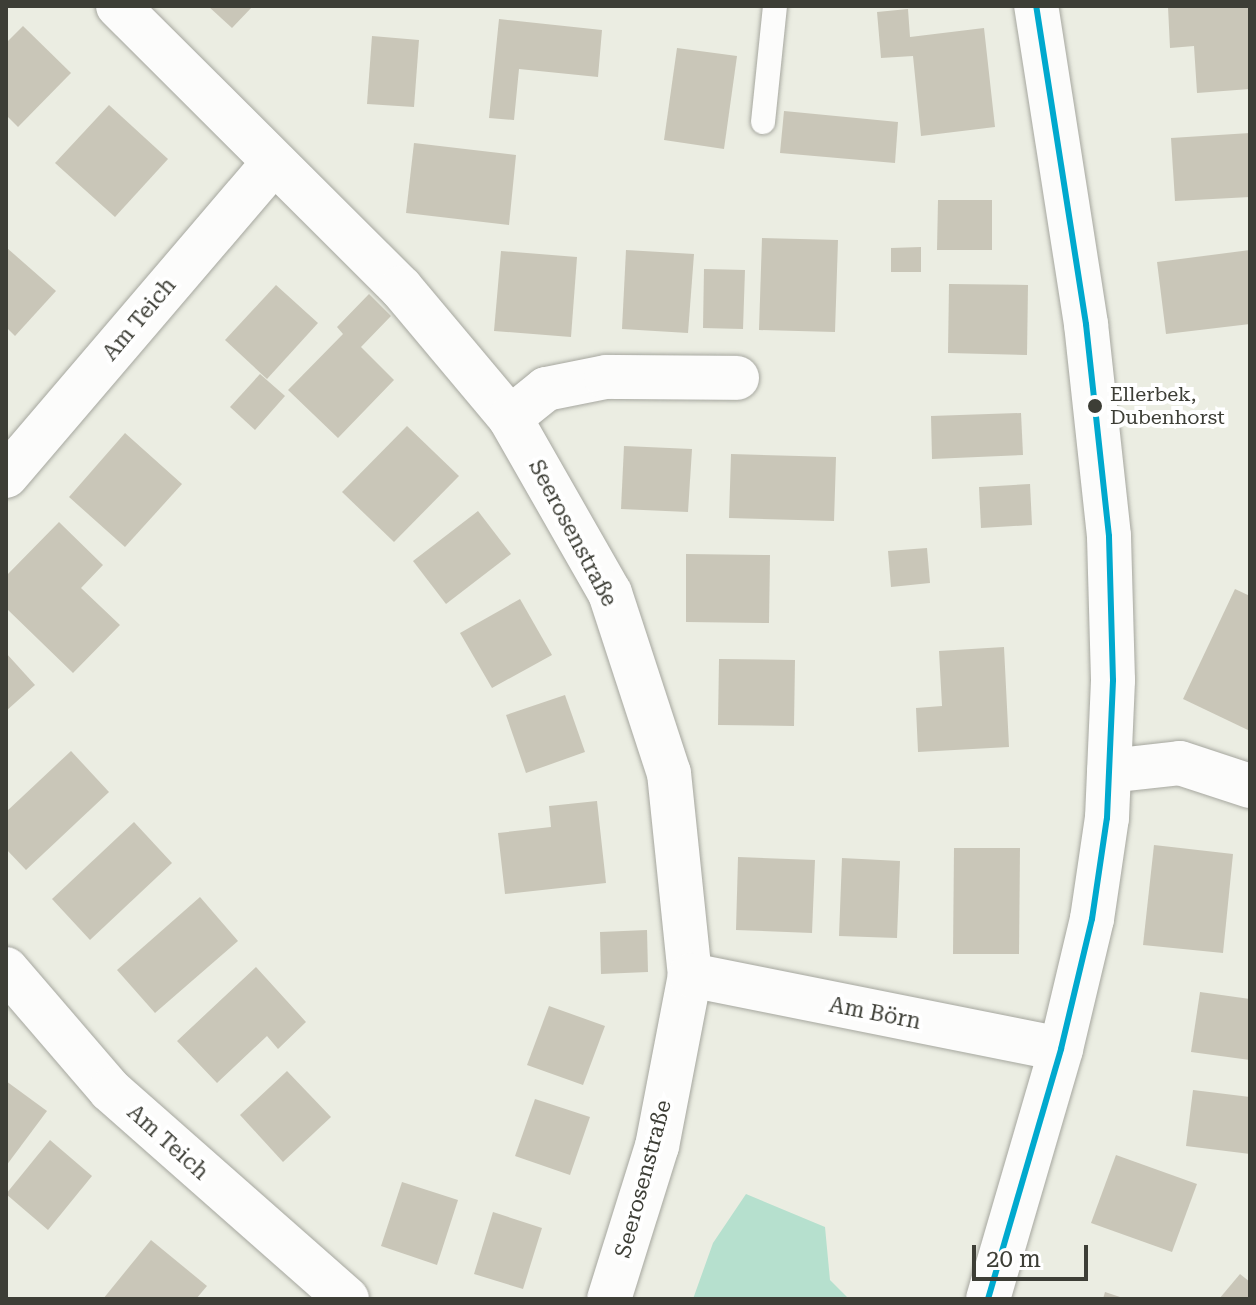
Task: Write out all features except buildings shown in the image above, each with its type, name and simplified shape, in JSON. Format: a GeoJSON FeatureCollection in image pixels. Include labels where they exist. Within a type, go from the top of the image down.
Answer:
{"type":"FeatureCollection","features":[{"type":"Feature","properties":{"kind":"street","name":"Seerosenstraße"},"geometry":{"type":"LineString","coordinates":[[118,6],[401,288],[510,418],[610,593],[669,773],[690,975],[657,1146],[609,1299]]}},
{"type":"Feature","properties":{"kind":"street"},"geometry":{"type":"LineString","coordinates":[[988,1299],[1061,1049],[1092,919],[1109,771],[1109,536],[1086,324],[1036,6]]}},
{"type":"Feature","properties":{"kind":"street","name":"Am Teich"},"geometry":{"type":"LineString","coordinates":[[6,476],[273,163]]}},
{"type":"Feature","properties":{"kind":"street"},"geometry":{"type":"LineString","coordinates":[[510,418],[546,389],[606,377],[737,378]]}},
{"type":"Feature","properties":{"kind":"street"},"geometry":{"type":"LineString","coordinates":[[1109,771],[1180,763],[1250,786]]}},
{"type":"Feature","properties":{"kind":"street","name":"Am Teich"},"geometry":{"type":"LineString","coordinates":[[6,969],[110,1090],[347,1299]]}},
{"type":"Feature","properties":{"kind":"street","name":"Am Börn"},"geometry":{"type":"LineString","coordinates":[[690,975],[1061,1049]]}},
{"type":"Feature","properties":{"kind":"lane"},"geometry":{"type":"LineString","coordinates":[[763,122],[775,6]]}},
{"type":"Feature","properties":{"kind":"shaded area"},"geometry":{"type":"Polygon","coordinates":[[[746,1194],[825,1227],[830,1280],[849,1299],[693,1299],[713,1243],[746,1194]]]}},
{"type":"Feature","properties":{"kind":"transit line"},"geometry":{"type":"LineString","coordinates":[[988,1299],[1061,1049],[1092,919],[1107,818],[1113,680],[1109,536],[1086,324],[1036,6]]}},
{"type":"Feature","properties":{"kind":"place","name":"Ellerbek, Dubenhorst"},"geometry":{"type":"Point","coordinates":[1095,406]}}]}
